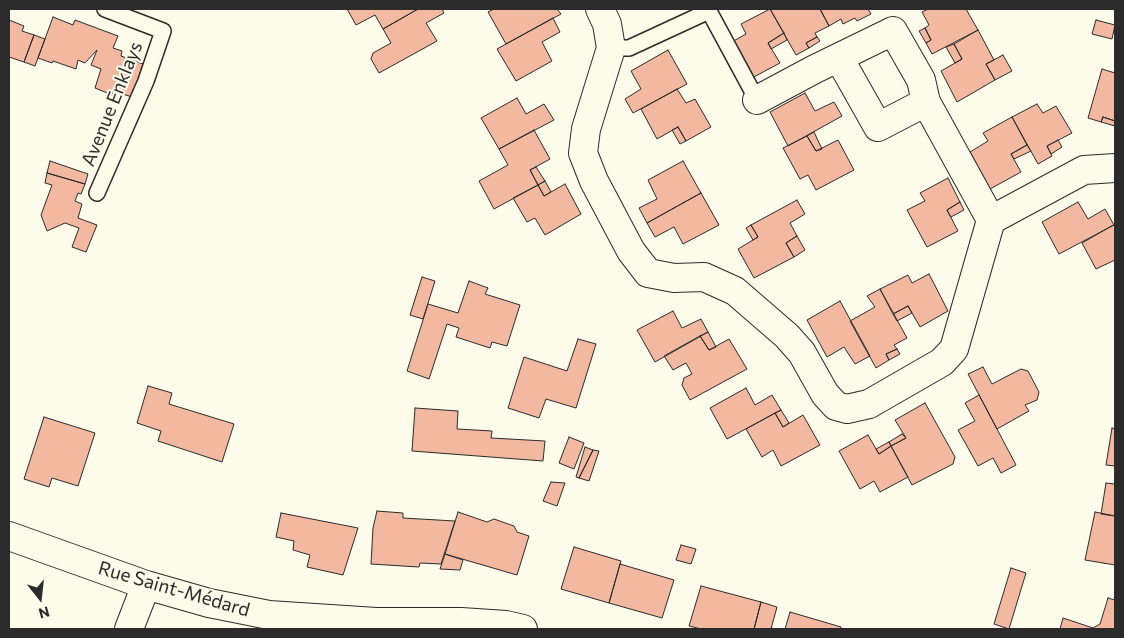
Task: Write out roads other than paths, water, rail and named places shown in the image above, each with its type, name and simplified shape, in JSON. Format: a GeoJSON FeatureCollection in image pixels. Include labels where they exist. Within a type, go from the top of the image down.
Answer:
{"type":"FeatureCollection","features":[{"type":"Feature","properties":{"kind":"street"},"geometry":{"type":"LineString","coordinates":[[600,9],[607,24],[610,48],[586,129],[583,153],[594,181],[630,251],[648,273],[674,278],[704,277],[735,291],[787,336],[802,353],[825,394],[836,406],[847,409],[869,404],[942,362],[954,350],[991,220],[926,102],[921,80],[893,32],[757,100]]}},
{"type":"Feature","properties":{"kind":"street"},"geometry":{"type":"LineString","coordinates":[[839,58],[878,127],[926,102]]}},
{"type":"Feature","properties":{"kind":"street"},"geometry":{"type":"LineString","coordinates":[[991,220],[1084,170],[1115,168]]}},
{"type":"Feature","properties":{"kind":"street","name":"Rue Saint-Médard"},"geometry":{"type":"LineString","coordinates":[[9,536],[146,585],[209,603],[269,615],[376,622],[461,622],[506,625],[523,629]]}},
{"type":"Feature","properties":{"kind":"street"},"geometry":{"type":"LineString","coordinates":[[129,629],[146,585]]}},
{"type":"Feature","properties":{"kind":"lane","name":"Avenue Enklays"},"geometry":{"type":"LineString","coordinates":[[97,192],[146,81],[163,31],[106,9]]}},
{"type":"Feature","properties":{"kind":"lane"},"geometry":{"type":"LineString","coordinates":[[610,48],[629,48],[709,11],[757,100]]}}]}
